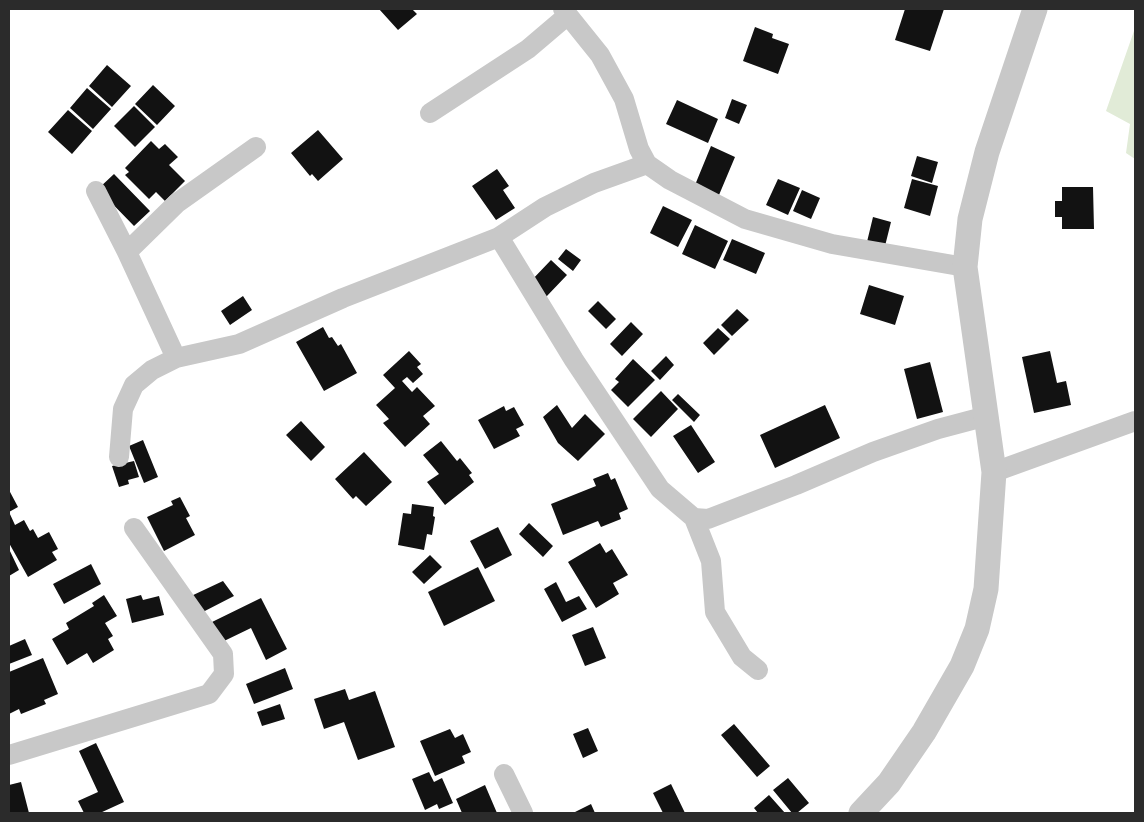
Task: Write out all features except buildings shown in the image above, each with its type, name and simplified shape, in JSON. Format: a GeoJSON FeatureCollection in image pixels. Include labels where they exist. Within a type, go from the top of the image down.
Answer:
{"type":"FeatureCollection","features":[{"type":"Feature","properties":{"kind":"street"},"geometry":{"type":"LineString","coordinates":[[861,813],[889,783],[924,732],[962,666],[977,629],[986,588],[994,472],[965,266],[970,219],[987,152],[1035,9]]}},
{"type":"Feature","properties":{"kind":"street"},"geometry":{"type":"LineString","coordinates":[[430,112],[528,49],[566,12],[600,55],[624,99],[639,150],[646,164],[670,180],[745,219],[832,244],[965,266]]}},
{"type":"Feature","properties":{"kind":"street"},"geometry":{"type":"LineString","coordinates":[[127,252],[177,204],[256,147]]}},
{"type":"Feature","properties":{"kind":"street"},"geometry":{"type":"LineString","coordinates":[[119,457],[123,409],[134,384],[152,370],[176,358],[239,344],[343,298],[500,237],[545,207],[594,183],[646,164]]}},
{"type":"Feature","properties":{"kind":"street"},"geometry":{"type":"LineString","coordinates":[[96,191],[127,252],[176,358]]}},
{"type":"Feature","properties":{"kind":"street"},"geometry":{"type":"LineString","coordinates":[[500,237],[574,360],[660,489],[694,518],[711,561],[715,612],[742,657],[758,670]]}},
{"type":"Feature","properties":{"kind":"street"},"geometry":{"type":"LineString","coordinates":[[694,518],[708,519],[796,485],[873,452],[938,428],[987,416]]}},
{"type":"Feature","properties":{"kind":"street"},"geometry":{"type":"LineString","coordinates":[[994,472],[1135,421]]}},
{"type":"Feature","properties":{"kind":"street"},"geometry":{"type":"LineString","coordinates":[[9,755],[209,694],[224,674],[223,654],[134,528]]}},
{"type":"Feature","properties":{"kind":"street"},"geometry":{"type":"LineString","coordinates":[[504,774],[523,813]]}},
{"type":"Feature","properties":{"kind":"green space"},"geometry":{"type":"Polygon","coordinates":[[[1135,28],[1135,159],[1126,153],[1130,124],[1106,111],[1135,28]]]}}]}
